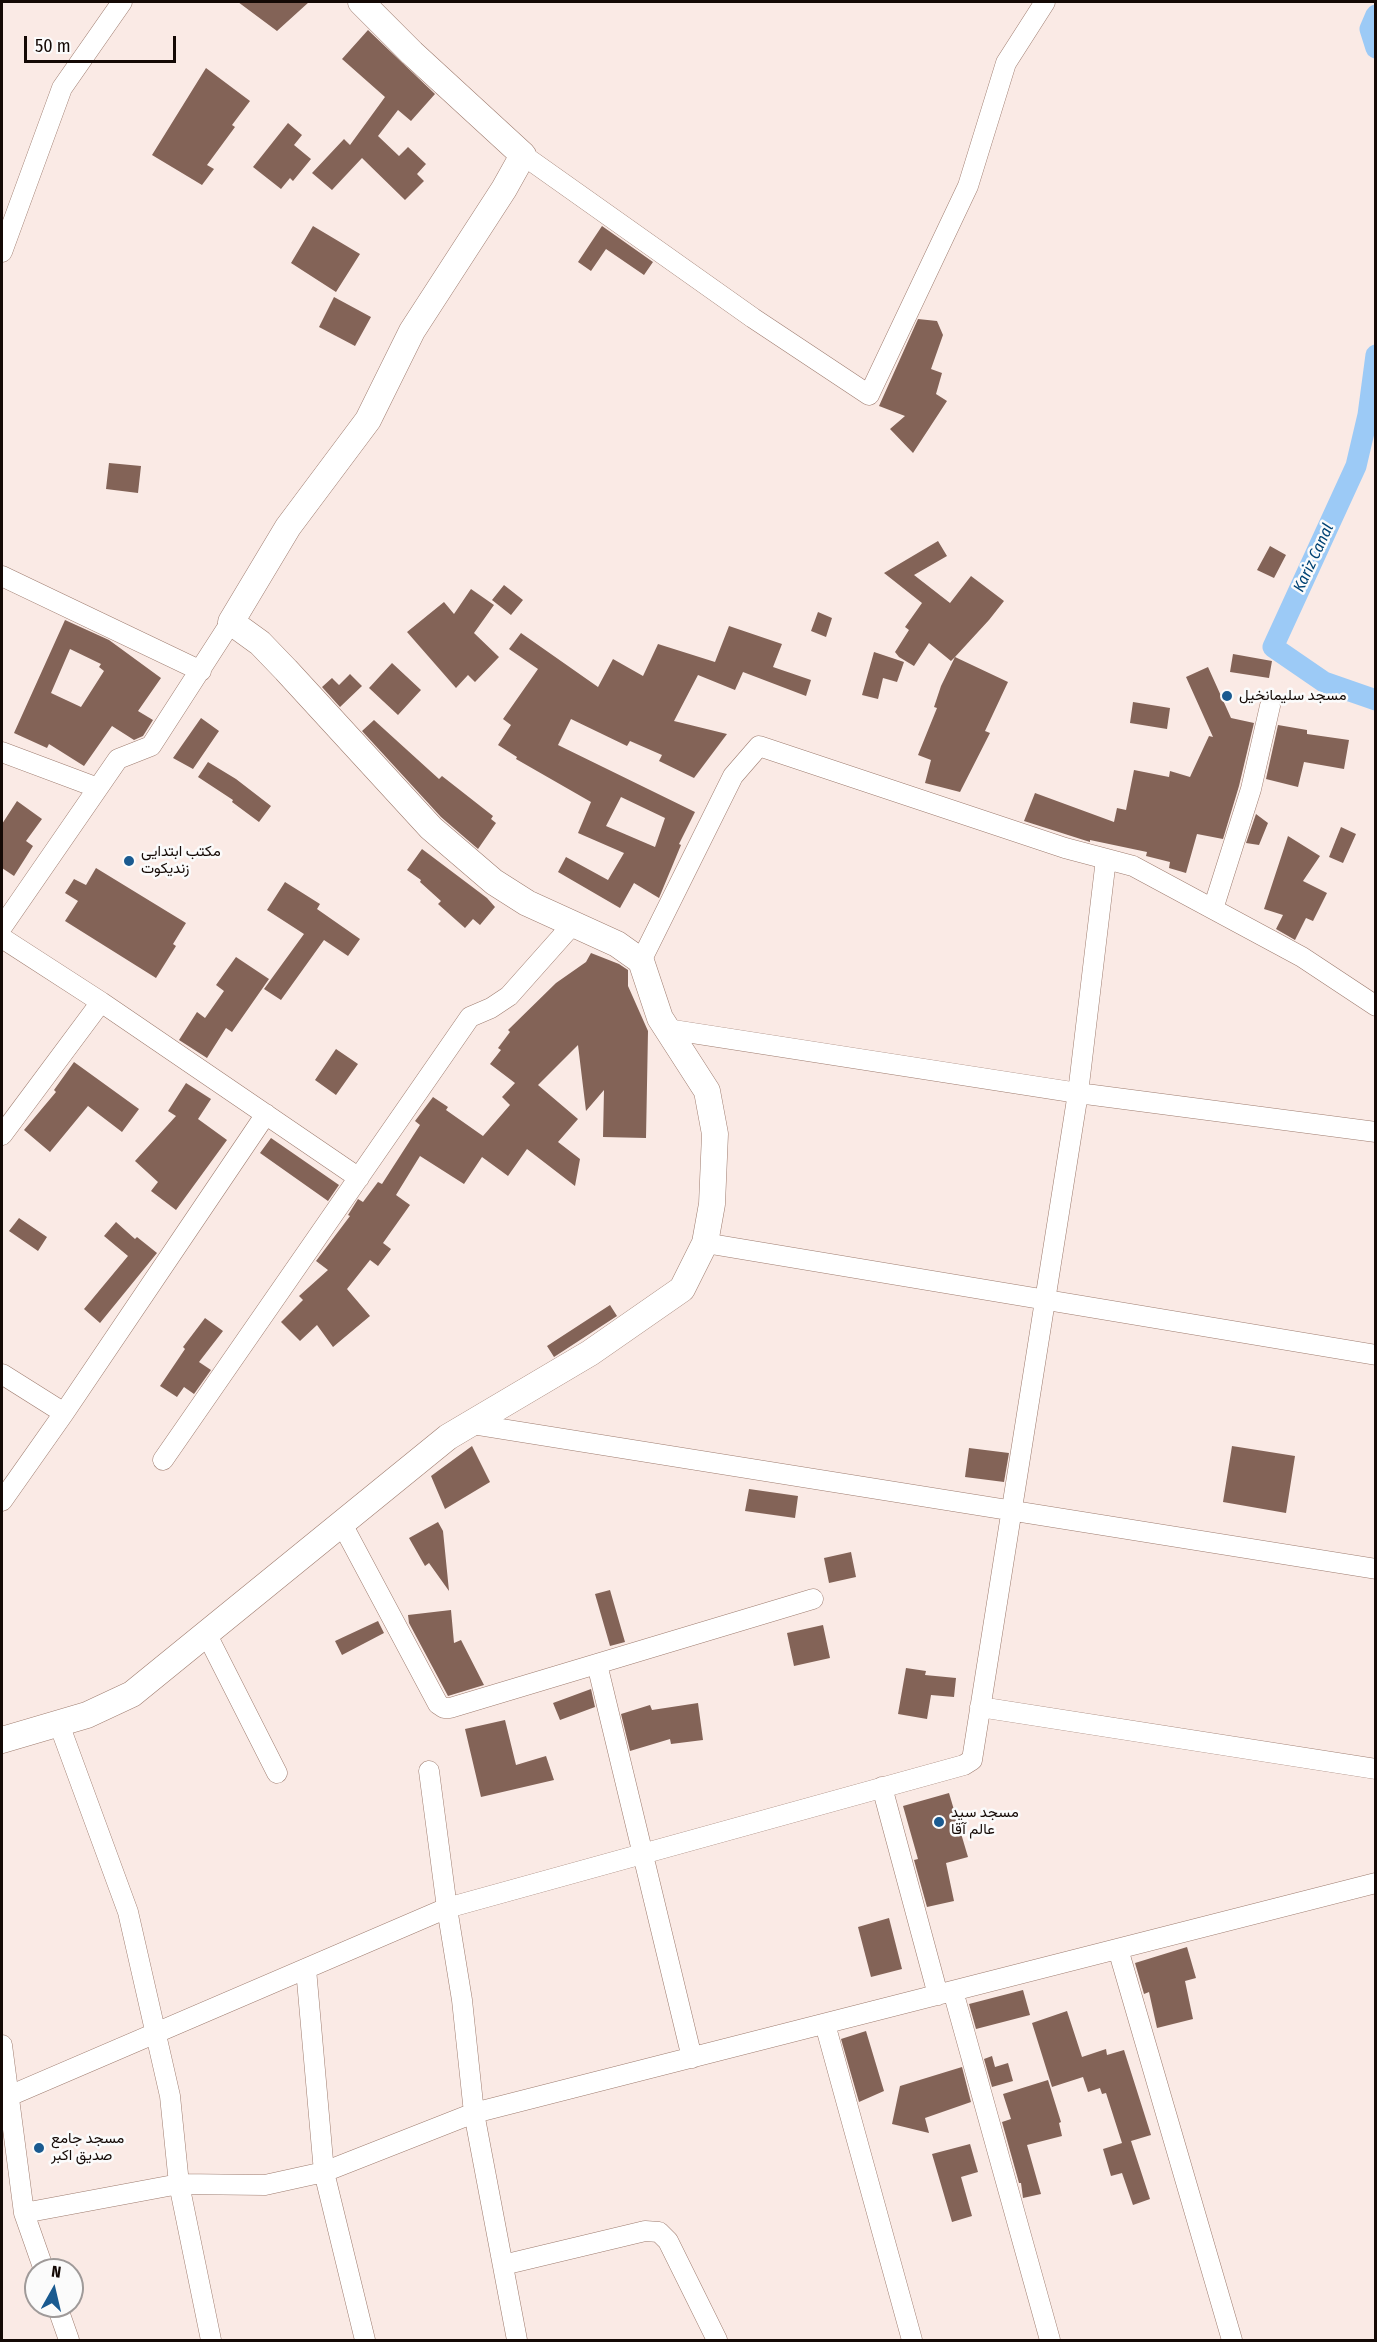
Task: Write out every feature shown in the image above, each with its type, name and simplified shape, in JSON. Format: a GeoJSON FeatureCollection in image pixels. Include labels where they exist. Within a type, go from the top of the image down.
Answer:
{"type":"FeatureCollection","features":[{"type":"Feature","properties":{"kind":"street"},"geometry":{"type":"LineString","coordinates":[[2,252],[62,88],[122,2]]}},
{"type":"Feature","properties":{"kind":"street"},"geometry":{"type":"LineString","coordinates":[[361,2],[523,155],[753,318],[869,395],[968,186],[1006,63],[1045,2]]}},
{"type":"Feature","properties":{"kind":"street"},"geometry":{"type":"LineString","coordinates":[[2,927],[118,759],[151,746],[201,671],[288,527],[368,420],[412,332],[504,189],[523,155]]}},
{"type":"Feature","properties":{"kind":"street"},"geometry":{"type":"LineString","coordinates":[[2,576],[201,671]]}},
{"type":"Feature","properties":{"kind":"street"},"geometry":{"type":"LineString","coordinates":[[2,1740],[87,1715],[132,1694],[448,1437],[590,1353],[682,1289],[705,1243],[712,1204],[715,1134],[707,1091],[660,1018],[640,962],[617,944],[527,903],[494,882],[431,828],[267,650],[231,622]]}},
{"type":"Feature","properties":{"kind":"street"},"geometry":{"type":"LineString","coordinates":[[1213,909],[1251,789],[1270,706]]}},
{"type":"Feature","properties":{"kind":"street"},"geometry":{"type":"LineString","coordinates":[[640,962],[733,776],[759,746],[1065,848],[1133,866],[1302,957],[1376,1006]]}},
{"type":"Feature","properties":{"kind":"street"},"geometry":{"type":"LineString","coordinates":[[2,752],[98,788]]}},
{"type":"Feature","properties":{"kind":"street"},"geometry":{"type":"LineString","coordinates":[[5,2098],[447,1908],[964,1765],[972,1760],[1078,1093],[1106,859]]}},
{"type":"Feature","properties":{"kind":"street"},"geometry":{"type":"LineString","coordinates":[[163,1460],[470,1017],[491,1008],[509,996],[573,924]]}},
{"type":"Feature","properties":{"kind":"street"},"geometry":{"type":"LineString","coordinates":[[2,938],[101,1002],[359,1178]]}},
{"type":"Feature","properties":{"kind":"street"},"geometry":{"type":"LineString","coordinates":[[2,1135],[101,1002]]}},
{"type":"Feature","properties":{"kind":"street"},"geometry":{"type":"LineString","coordinates":[[667,1029],[1078,1093],[1376,1132]]}},
{"type":"Feature","properties":{"kind":"street"},"geometry":{"type":"LineString","coordinates":[[2,1501],[266,1114]]}},
{"type":"Feature","properties":{"kind":"street"},"geometry":{"type":"LineString","coordinates":[[705,1243],[1376,1355]]}},
{"type":"Feature","properties":{"kind":"street"},"geometry":{"type":"LineString","coordinates":[[2,1374],[64,1413]]}},
{"type":"Feature","properties":{"kind":"street"},"geometry":{"type":"LineString","coordinates":[[471,1424],[1376,1569]]}},
{"type":"Feature","properties":{"kind":"street"},"geometry":{"type":"LineString","coordinates":[[342,1524],[438,1704],[444,1708],[813,1599]]}},
{"type":"Feature","properties":{"kind":"street"},"geometry":{"type":"LineString","coordinates":[[206,1633],[278,1773]]}},
{"type":"Feature","properties":{"kind":"street"},"geometry":{"type":"LineString","coordinates":[[597,1664],[692,2058]]}},
{"type":"Feature","properties":{"kind":"street"},"geometry":{"type":"LineString","coordinates":[[981,1707],[1376,1769]]}},
{"type":"Feature","properties":{"kind":"street"},"geometry":{"type":"LineString","coordinates":[[60,1724],[128,1912],[170,2096],[179,2184],[211,2340]]}},
{"type":"Feature","properties":{"kind":"street"},"geometry":{"type":"LineString","coordinates":[[429,1771],[462,2000],[474,2113],[517,2340]]}},
{"type":"Feature","properties":{"kind":"street"},"geometry":{"type":"LineString","coordinates":[[882,1788],[1050,2340]]}},
{"type":"Feature","properties":{"kind":"street"},"geometry":{"type":"LineString","coordinates":[[24,2213],[179,2184],[265,2185],[324,2172],[474,2113],[1376,1883]]}},
{"type":"Feature","properties":{"kind":"street"},"geometry":{"type":"LineString","coordinates":[[1118,1949],[1232,2340]]}},
{"type":"Feature","properties":{"kind":"street"},"geometry":{"type":"LineString","coordinates":[[306,1968],[324,2172],[365,2340]]}},
{"type":"Feature","properties":{"kind":"street"},"geometry":{"type":"LineString","coordinates":[[825,2024],[912,2340]]}},
{"type":"Feature","properties":{"kind":"street"},"geometry":{"type":"LineString","coordinates":[[2,2045],[5,2098],[24,2213],[40,2258]]}},
{"type":"Feature","properties":{"kind":"street"},"geometry":{"type":"LineString","coordinates":[[503,2265],[645,2231],[659,2232],[668,2241],[717,2340]]}},
{"type":"Feature","properties":{"kind":"street"},"geometry":{"type":"LineString","coordinates":[[61,2318],[69,2340]]}},
{"type":"Feature","properties":{"kind":"building"},"geometry":{"type":"Polygon","coordinates":[[[238,2],[309,2],[277,31],[238,2]]]}},
{"type":"Feature","properties":{"kind":"building"},"geometry":{"type":"Polygon","coordinates":[[[368,30],[435,94],[411,121],[398,110],[378,136],[399,156],[408,147],[426,164],[417,174],[424,181],[405,200],[362,158],[332,190],[312,173],[344,139],[350,145],[385,97],[342,59],[368,30]]]}},
{"type":"Feature","properties":{"kind":"building"},"geometry":{"type":"Polygon","coordinates":[[[206,68],[250,101],[232,125],[235,127],[207,165],[214,169],[202,185],[152,155],[206,68]]]}},
{"type":"Feature","properties":{"kind":"building"},"geometry":{"type":"Polygon","coordinates":[[[288,123],[302,135],[294,145],[311,159],[293,181],[290,178],[281,189],[253,167],[288,123]]]}},
{"type":"Feature","properties":{"kind":"building"},"geometry":{"type":"Polygon","coordinates":[[[313,226],[360,254],[336,292],[291,263],[313,226]]]}},
{"type":"Feature","properties":{"kind":"building"},"geometry":{"type":"Polygon","coordinates":[[[602,226],[653,262],[644,275],[606,249],[591,271],[578,262],[602,226]]]}},
{"type":"Feature","properties":{"kind":"building"},"geometry":{"type":"Polygon","coordinates":[[[334,297],[371,317],[355,346],[319,327],[334,297]]]}},
{"type":"Feature","properties":{"kind":"building"},"geometry":{"type":"Polygon","coordinates":[[[918,319],[937,321],[943,335],[931,369],[942,373],[936,394],[947,401],[913,453],[890,429],[905,416],[879,406],[918,319]]]}},
{"type":"Feature","properties":{"kind":"building"},"geometry":{"type":"Polygon","coordinates":[[[109,463],[141,466],[138,493],[106,489],[109,463]]]}},
{"type":"Feature","properties":{"kind":"building"},"geometry":{"type":"Polygon","coordinates":[[[938,541],[947,556],[914,575],[950,603],[971,576],[1004,601],[951,661],[929,643],[914,666],[895,652],[909,630],[905,627],[922,603],[884,573],[938,541]]]}},
{"type":"Feature","properties":{"kind":"building"},"geometry":{"type":"Polygon","coordinates":[[[1270,546],[1286,555],[1274,578],[1257,570],[1270,546]]]}},
{"type":"Feature","properties":{"kind":"building"},"geometry":{"type":"Polygon","coordinates":[[[504,585],[523,600],[511,615],[492,600],[504,585]]]}},
{"type":"Feature","properties":{"kind":"building"},"geometry":{"type":"Polygon","coordinates":[[[471,589],[494,605],[474,633],[499,657],[475,682],[468,675],[456,688],[407,632],[444,602],[454,614],[471,589]]]}},
{"type":"Feature","properties":{"kind":"building"},"geometry":{"type":"Polygon","coordinates":[[[818,612],[832,618],[826,637],[811,631],[818,612]]]}},
{"type":"Feature","properties":{"kind":"building"},"geometry":{"type":"Polygon","coordinates":[[[65,620],[109,640],[161,678],[138,711],[153,720],[143,736],[134,740],[112,726],[84,766],[49,744],[47,748],[14,733],[65,620]],[[70,649],[51,693],[81,707],[104,671],[99,667],[101,664],[70,649]]]}},
{"type":"Feature","properties":{"kind":"building"},"geometry":{"type":"Polygon","coordinates":[[[729,626],[782,644],[773,667],[811,680],[806,696],[743,672],[735,690],[698,675],[674,721],[727,734],[694,778],[659,761],[662,755],[630,741],[627,746],[571,719],[558,745],[695,812],[679,844],[681,845],[659,898],[634,883],[620,908],[558,872],[566,857],[608,880],[624,853],[578,833],[591,802],[516,759],[517,757],[498,745],[511,725],[503,719],[538,669],[509,649],[521,633],[598,687],[613,659],[643,676],[658,644],[715,662],[729,626]],[[621,797],[606,826],[655,847],[665,818],[621,797]]]}},
{"type":"Feature","properties":{"kind":"building"},"geometry":{"type":"Polygon","coordinates":[[[874,652],[904,662],[897,682],[883,678],[878,699],[862,695],[874,652]]]}},
{"type":"Feature","properties":{"kind":"building"},"geometry":{"type":"Polygon","coordinates":[[[1233,654],[1272,661],[1269,678],[1230,672],[1233,654]]]}},
{"type":"Feature","properties":{"kind":"building"},"geometry":{"type":"Polygon","coordinates":[[[955,657],[1008,682],[985,731],[990,733],[960,792],[925,783],[931,760],[918,755],[937,708],[934,707],[941,686],[955,657]]]}},
{"type":"Feature","properties":{"kind":"building"},"geometry":{"type":"Polygon","coordinates":[[[392,663],[421,690],[398,715],[369,688],[392,663]]]}},
{"type":"Feature","properties":{"kind":"building"},"geometry":{"type":"Polygon","coordinates":[[[1208,667],[1231,718],[1254,723],[1223,839],[1197,834],[1186,873],[1169,868],[1170,862],[1146,856],[1147,852],[1090,840],[1090,842],[1024,821],[1035,793],[1114,822],[1117,808],[1126,810],[1134,770],[1169,777],[1170,771],[1190,777],[1209,736],[1213,737],[1186,677],[1208,667]]]}},
{"type":"Feature","properties":{"kind":"building"},"geometry":{"type":"Polygon","coordinates":[[[350,674],[362,686],[340,707],[322,687],[332,678],[339,685],[350,674]]]}},
{"type":"Feature","properties":{"kind":"building"},"geometry":{"type":"Polygon","coordinates":[[[1133,702],[1170,708],[1167,729],[1130,723],[1133,702]]]}},
{"type":"Feature","properties":{"kind":"building"},"geometry":{"type":"Polygon","coordinates":[[[201,718],[219,731],[193,769],[173,758],[201,718]]]}},
{"type":"Feature","properties":{"kind":"building"},"geometry":{"type":"Polygon","coordinates":[[[374,720],[439,779],[442,776],[493,816],[491,819],[496,823],[478,849],[441,817],[362,731],[374,720]]]}},
{"type":"Feature","properties":{"kind":"building"},"geometry":{"type":"Polygon","coordinates":[[[1278,725],[1307,730],[1307,734],[1349,740],[1344,769],[1304,762],[1298,787],[1266,779],[1278,725]]]}},
{"type":"Feature","properties":{"kind":"building"},"geometry":{"type":"Polygon","coordinates":[[[208,762],[236,779],[271,806],[259,822],[232,802],[233,800],[198,777],[208,762]]]}},
{"type":"Feature","properties":{"kind":"building"},"geometry":{"type":"Polygon","coordinates":[[[17,801],[42,819],[26,841],[33,846],[14,876],[2,868],[2,824],[17,801]]]}},
{"type":"Feature","properties":{"kind":"building"},"geometry":{"type":"Polygon","coordinates":[[[1256,814],[1268,823],[1259,845],[1246,843],[1256,814]]]}},
{"type":"Feature","properties":{"kind":"building"},"geometry":{"type":"Polygon","coordinates":[[[1341,827],[1356,834],[1343,863],[1329,857],[1341,827]]]}},
{"type":"Feature","properties":{"kind":"building"},"geometry":{"type":"Polygon","coordinates":[[[1288,836],[1320,856],[1303,881],[1327,893],[1313,921],[1306,918],[1295,940],[1276,929],[1283,915],[1264,909],[1288,836]]]}},
{"type":"Feature","properties":{"kind":"building"},"geometry":{"type":"Polygon","coordinates":[[[422,849],[487,898],[495,907],[480,925],[473,919],[465,928],[438,904],[441,901],[420,882],[421,880],[407,870],[422,849]]]}},
{"type":"Feature","properties":{"kind":"building"},"geometry":{"type":"Polygon","coordinates":[[[96,868],[186,923],[173,944],[176,946],[156,978],[65,921],[78,901],[65,893],[74,879],[86,885],[96,868]]]}},
{"type":"Feature","properties":{"kind":"building"},"geometry":{"type":"Polygon","coordinates":[[[285,882],[320,904],[317,909],[360,939],[348,956],[324,940],[281,1000],[264,989],[304,934],[267,910],[285,882]]]}},
{"type":"Feature","properties":{"kind":"building"},"geometry":{"type":"Polygon","coordinates":[[[591,953],[628,970],[628,986],[648,1031],[646,1138],[603,1137],[604,1090],[586,1111],[578,1045],[538,1085],[578,1119],[558,1142],[580,1159],[575,1186],[527,1149],[508,1176],[482,1157],[464,1184],[420,1156],[396,1195],[410,1205],[383,1243],[391,1249],[378,1266],[370,1260],[347,1289],[370,1316],[333,1347],[317,1325],[300,1341],[281,1322],[303,1300],[299,1296],[328,1270],[316,1261],[350,1216],[348,1215],[358,1199],[363,1202],[378,1182],[382,1184],[420,1125],[415,1121],[433,1097],[448,1107],[446,1110],[483,1136],[510,1105],[502,1097],[515,1083],[490,1064],[501,1050],[498,1048],[510,1032],[508,1030],[556,983],[586,962],[591,953]]]}},
{"type":"Feature","properties":{"kind":"building"},"geometry":{"type":"Polygon","coordinates":[[[236,957],[269,979],[232,1032],[226,1028],[207,1058],[179,1040],[197,1012],[205,1018],[224,991],[216,985],[236,957]]]}},
{"type":"Feature","properties":{"kind":"building"},"geometry":{"type":"Polygon","coordinates":[[[336,1049],[358,1064],[336,1095],[315,1080],[336,1049]]]}},
{"type":"Feature","properties":{"kind":"building"},"geometry":{"type":"Polygon","coordinates":[[[74,1062],[139,1109],[122,1132],[88,1106],[50,1152],[24,1130],[56,1092],[54,1090],[74,1062]]]}},
{"type":"Feature","properties":{"kind":"building"},"geometry":{"type":"Polygon","coordinates":[[[186,1083],[211,1099],[198,1119],[227,1140],[176,1210],[151,1191],[158,1182],[135,1161],[176,1116],[168,1111],[186,1083]]]}},
{"type":"Feature","properties":{"kind":"building"},"geometry":{"type":"Polygon","coordinates":[[[271,1138],[339,1185],[328,1201],[260,1153],[271,1138]]]}},
{"type":"Feature","properties":{"kind":"building"},"geometry":{"type":"Polygon","coordinates":[[[19,1218],[47,1237],[38,1251],[9,1231],[19,1218]]]}},
{"type":"Feature","properties":{"kind":"building"},"geometry":{"type":"Polygon","coordinates":[[[116,1222],[135,1239],[137,1237],[157,1253],[100,1323],[84,1309],[128,1256],[104,1236],[116,1222]]]}},
{"type":"Feature","properties":{"kind":"building"},"geometry":{"type":"Polygon","coordinates":[[[610,1305],[617,1316],[554,1357],[547,1346],[610,1305]]]}},
{"type":"Feature","properties":{"kind":"building"},"geometry":{"type":"Polygon","coordinates":[[[205,1318],[223,1331],[199,1362],[211,1370],[194,1394],[184,1387],[177,1397],[160,1386],[185,1349],[183,1347],[205,1318]]]}},
{"type":"Feature","properties":{"kind":"building"},"geometry":{"type":"Polygon","coordinates":[[[472,1446],[490,1482],[445,1509],[431,1476],[472,1446]]]}},
{"type":"Feature","properties":{"kind":"building"},"geometry":{"type":"Polygon","coordinates":[[[1232,1446],[1295,1456],[1286,1513],[1223,1502],[1232,1446]]]}},
{"type":"Feature","properties":{"kind":"building"},"geometry":{"type":"Polygon","coordinates":[[[969,1448],[1009,1453],[1004,1482],[965,1477],[969,1448]]]}},
{"type":"Feature","properties":{"kind":"building"},"geometry":{"type":"Polygon","coordinates":[[[749,1489],[798,1496],[795,1518],[745,1511],[749,1489]]]}},
{"type":"Feature","properties":{"kind":"building"},"geometry":{"type":"Polygon","coordinates":[[[438,1522],[443,1531],[449,1591],[429,1563],[425,1566],[409,1538],[438,1522]]]}},
{"type":"Feature","properties":{"kind":"building"},"geometry":{"type":"Polygon","coordinates":[[[851,1552],[856,1577],[829,1583],[824,1558],[851,1552]]]}},
{"type":"Feature","properties":{"kind":"building"},"geometry":{"type":"Polygon","coordinates":[[[610,1590],[625,1642],[610,1646],[595,1594],[610,1590]]]}},
{"type":"Feature","properties":{"kind":"building"},"geometry":{"type":"Polygon","coordinates":[[[451,1610],[454,1643],[461,1640],[484,1685],[448,1696],[409,1623],[408,1615],[451,1610]]]}},
{"type":"Feature","properties":{"kind":"building"},"geometry":{"type":"Polygon","coordinates":[[[378,1621],[384,1633],[342,1655],[335,1641],[378,1621]]]}},
{"type":"Feature","properties":{"kind":"building"},"geometry":{"type":"Polygon","coordinates":[[[823,1625],[830,1658],[794,1666],[787,1633],[823,1625]]]}},
{"type":"Feature","properties":{"kind":"building"},"geometry":{"type":"Polygon","coordinates":[[[906,1668],[926,1671],[925,1675],[956,1678],[954,1697],[931,1695],[927,1719],[898,1714],[906,1668]]]}},
{"type":"Feature","properties":{"kind":"building"},"geometry":{"type":"Polygon","coordinates":[[[591,1689],[595,1707],[560,1720],[553,1703],[591,1689]]]}},
{"type":"Feature","properties":{"kind":"building"},"geometry":{"type":"Polygon","coordinates":[[[698,1703],[703,1740],[671,1744],[670,1739],[630,1751],[621,1714],[650,1705],[652,1710],[698,1703]]]}},
{"type":"Feature","properties":{"kind":"building"},"geometry":{"type":"Polygon","coordinates":[[[505,1720],[516,1765],[546,1756],[554,1780],[481,1797],[465,1729],[505,1720]]]}},
{"type":"Feature","properties":{"kind":"building"},"geometry":{"type":"Polygon","coordinates":[[[949,1793],[968,1857],[946,1863],[954,1901],[927,1907],[914,1860],[918,1859],[903,1806],[949,1793]]]}},
{"type":"Feature","properties":{"kind":"building"},"geometry":{"type":"Polygon","coordinates":[[[889,1918],[902,1969],[871,1977],[858,1927],[889,1918]]]}},
{"type":"Feature","properties":{"kind":"building"},"geometry":{"type":"Polygon","coordinates":[[[1187,1947],[1196,1978],[1185,1981],[1193,2019],[1157,2028],[1149,1992],[1144,1994],[1135,1963],[1187,1947]]]}},
{"type":"Feature","properties":{"kind":"building"},"geometry":{"type":"Polygon","coordinates":[[[1023,1990],[1030,2015],[976,2029],[969,2004],[1023,1990]]]}},
{"type":"Feature","properties":{"kind":"building"},"geometry":{"type":"Polygon","coordinates":[[[1067,2011],[1082,2057],[1106,2049],[1107,2055],[1124,2050],[1151,2135],[1131,2141],[1150,2199],[1133,2205],[1122,2173],[1111,2176],[1103,2149],[1122,2143],[1106,2093],[1102,2094],[1100,2088],[1088,2092],[1083,2077],[1052,2087],[1032,2023],[1067,2011]]]}},
{"type":"Feature","properties":{"kind":"building"},"geometry":{"type":"Polygon","coordinates":[[[866,2031],[884,2091],[859,2102],[841,2039],[866,2031]]]}},
{"type":"Feature","properties":{"kind":"building"},"geometry":{"type":"Polygon","coordinates":[[[992,2056],[995,2067],[1008,2063],[1013,2081],[992,2087],[984,2059],[992,2056]]]}},
{"type":"Feature","properties":{"kind":"building"},"geometry":{"type":"Polygon","coordinates":[[[962,2067],[971,2102],[925,2118],[929,2133],[892,2124],[900,2086],[962,2067]]]}},
{"type":"Feature","properties":{"kind":"building"},"geometry":{"type":"Polygon","coordinates":[[[1048,2080],[1061,2122],[1059,2123],[1062,2136],[1027,2145],[1041,2194],[1023,2198],[1021,2183],[1019,2183],[1002,2122],[1011,2119],[1003,2094],[1048,2080]]]}},
{"type":"Feature","properties":{"kind":"building"},"geometry":{"type":"Polygon","coordinates":[[[970,2144],[978,2172],[961,2177],[972,2216],[952,2222],[932,2154],[970,2144]]]}},
{"type":"Feature","properties":{"kind":"waterway","name":"Kariz Canal"},"geometry":{"type":"LineString","coordinates":[[1376,15],[1370,29],[1376,48]]}},
{"type":"Feature","properties":{"kind":"waterway","name":"Kariz Canal"},"geometry":{"type":"LineString","coordinates":[[1376,355],[1368,415],[1356,466],[1273,647],[1324,682],[1376,700]]}},
{"type":"Feature","properties":{"kind":"place","name":"مسجد سلیمانخیل"},"geometry":{"type":"Point","coordinates":[1227,696]}},
{"type":"Feature","properties":{"kind":"place","name":"مکتب ابتدایی زندیکوت"},"geometry":{"type":"Point","coordinates":[129,861]}},
{"type":"Feature","properties":{"kind":"place","name":"مسجد سید عالم آقا"},"geometry":{"type":"Point","coordinates":[939,1822]}},
{"type":"Feature","properties":{"kind":"place","name":"مسجد جامع صدیق اکبر"},"geometry":{"type":"Point","coordinates":[39,2148]}}]}
